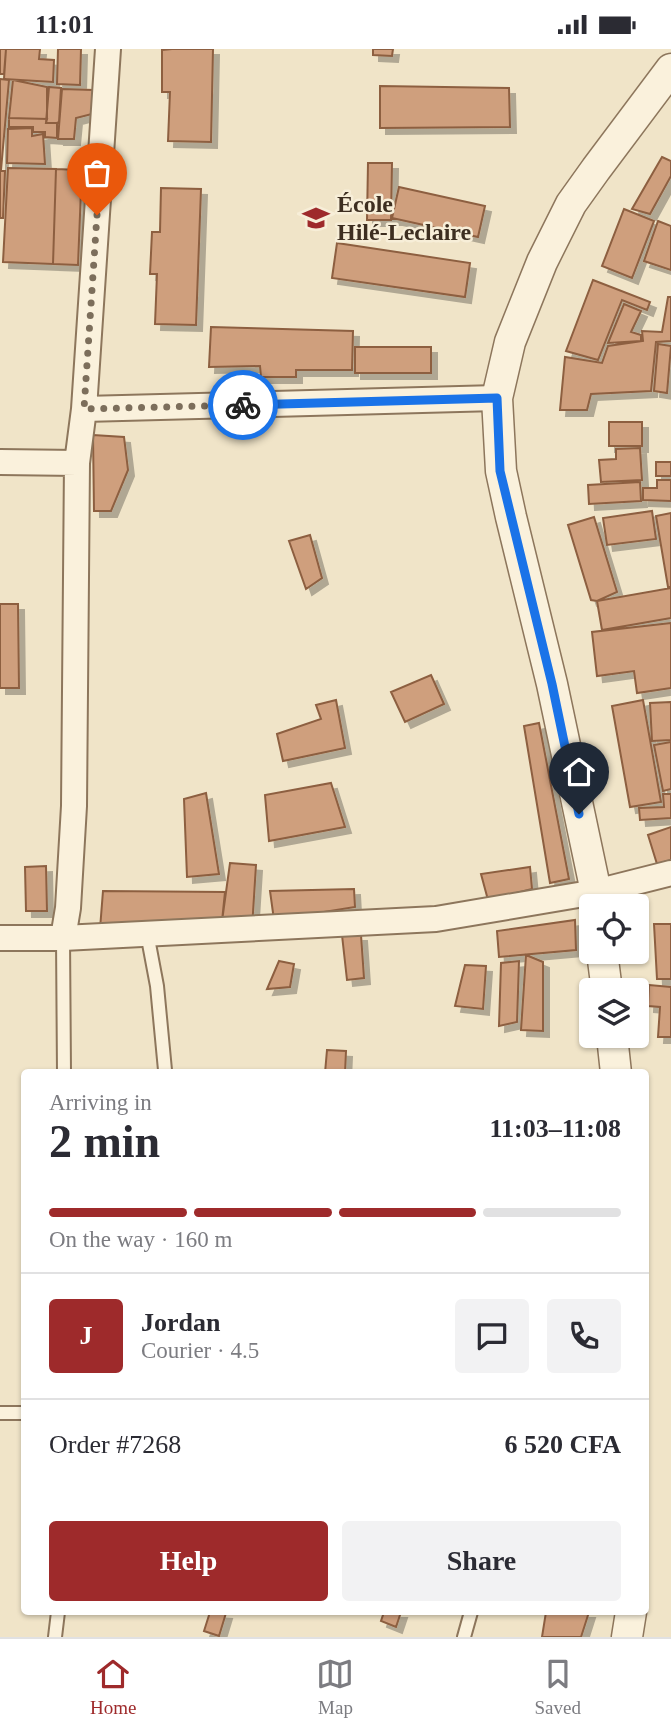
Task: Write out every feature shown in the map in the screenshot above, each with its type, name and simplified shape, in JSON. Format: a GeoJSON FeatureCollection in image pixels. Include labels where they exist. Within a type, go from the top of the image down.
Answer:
{"type":"FeatureCollection","features":[{"type":"Feature","properties":{"kind":"street"},"geometry":{"type":"LineString","coordinates":[[64,938],[74,806],[77,463],[84,409],[108,49]]}},
{"type":"Feature","properties":{"kind":"street"},"geometry":{"type":"LineString","coordinates":[[595,894],[552,684],[500,471],[497,398],[510,342],[542,261],[571,204],[671,69]]}},
{"type":"Feature","properties":{"kind":"street"},"geometry":{"type":"LineString","coordinates":[[84,409],[497,398]]}},
{"type":"Feature","properties":{"kind":"street"},"geometry":{"type":"LineString","coordinates":[[0,462],[77,463]]}},
{"type":"Feature","properties":{"kind":"street"},"geometry":{"type":"LineString","coordinates":[[610,894],[671,873]]}},
{"type":"Feature","properties":{"kind":"street"},"geometry":{"type":"LineString","coordinates":[[0,938],[64,938],[436,919],[579,901]]}},
{"type":"Feature","properties":{"kind":"street"},"geometry":{"type":"LineString","coordinates":[[613,1048],[616,1069]]}},
{"type":"Feature","properties":{"kind":"street"},"geometry":{"type":"LineString","coordinates":[[627,1637],[631,1615]]}},
{"type":"Feature","properties":{"kind":"lane"},"geometry":{"type":"LineString","coordinates":[[147,933],[157,986],[165,1069]]}},
{"type":"Feature","properties":{"kind":"lane"},"geometry":{"type":"LineString","coordinates":[[64,938],[64,1069]]}},
{"type":"Feature","properties":{"kind":"lane"},"geometry":{"type":"LineString","coordinates":[[0,1413],[21,1413]]}},
{"type":"Feature","properties":{"kind":"lane"},"geometry":{"type":"LineString","coordinates":[[55,1637],[58,1615]]}},
{"type":"Feature","properties":{"kind":"lane"},"geometry":{"type":"LineString","coordinates":[[464,1637],[470,1615]]}},
{"type":"Feature","properties":{"kind":"building"},"geometry":{"type":"Polygon","coordinates":[[[0,49],[6,49],[4,74],[0,74],[0,49]]]}},
{"type":"Feature","properties":{"kind":"building"},"geometry":{"type":"Polygon","coordinates":[[[6,49],[40,49],[39,59],[54,60],[53,82],[4,79],[6,49]]]}},
{"type":"Feature","properties":{"kind":"building"},"geometry":{"type":"Polygon","coordinates":[[[58,49],[81,49],[80,85],[57,84],[58,49]]]}},
{"type":"Feature","properties":{"kind":"building"},"geometry":{"type":"Polygon","coordinates":[[[213,49],[211,142],[168,141],[170,92],[162,92],[162,50],[213,49]]]}},
{"type":"Feature","properties":{"kind":"building"},"geometry":{"type":"Polygon","coordinates":[[[373,49],[393,49],[392,56],[373,55],[373,49]]]}},
{"type":"Feature","properties":{"kind":"building"},"geometry":{"type":"Polygon","coordinates":[[[0,79],[9,80],[1,170],[0,170],[0,79]]]}},
{"type":"Feature","properties":{"kind":"building"},"geometry":{"type":"Polygon","coordinates":[[[13,80],[47,87],[47,119],[9,118],[13,80]]]}},
{"type":"Feature","properties":{"kind":"building"},"geometry":{"type":"Polygon","coordinates":[[[380,86],[509,88],[510,127],[380,128],[380,86]]]}},
{"type":"Feature","properties":{"kind":"building"},"geometry":{"type":"Polygon","coordinates":[[[49,87],[61,88],[57,123],[46,123],[49,87]]]}},
{"type":"Feature","properties":{"kind":"building"},"geometry":{"type":"Polygon","coordinates":[[[62,89],[93,90],[92,114],[76,118],[74,139],[58,139],[62,89]]]}},
{"type":"Feature","properties":{"kind":"building"},"geometry":{"type":"Polygon","coordinates":[[[9,118],[47,119],[46,123],[57,123],[57,138],[45,137],[45,132],[33,132],[33,127],[9,127],[9,118]]]}},
{"type":"Feature","properties":{"kind":"building"},"geometry":{"type":"Polygon","coordinates":[[[32,128],[32,136],[43,134],[45,164],[7,163],[8,129],[32,128]]]}},
{"type":"Feature","properties":{"kind":"building"},"geometry":{"type":"Polygon","coordinates":[[[662,157],[671,161],[671,176],[650,214],[632,209],[662,157]]]}},
{"type":"Feature","properties":{"kind":"building"},"geometry":{"type":"Polygon","coordinates":[[[368,163],[392,163],[391,220],[367,220],[368,163]]]}},
{"type":"Feature","properties":{"kind":"building"},"geometry":{"type":"Polygon","coordinates":[[[8,168],[56,169],[53,264],[3,262],[8,168]]]}},
{"type":"Feature","properties":{"kind":"building"},"geometry":{"type":"Polygon","coordinates":[[[56,169],[79,170],[81,190],[78,265],[53,264],[56,169]]]}},
{"type":"Feature","properties":{"kind":"building"},"geometry":{"type":"Polygon","coordinates":[[[0,171],[5,171],[3,218],[0,218],[0,171]]]}},
{"type":"Feature","properties":{"kind":"building"},"geometry":{"type":"Polygon","coordinates":[[[399,187],[485,206],[478,237],[392,218],[399,187]]]}},
{"type":"Feature","properties":{"kind":"building"},"geometry":{"type":"Polygon","coordinates":[[[161,188],[201,189],[196,325],[155,324],[157,274],[150,274],[152,232],[160,232],[161,188]]]}},
{"type":"Feature","properties":{"kind":"building"},"geometry":{"type":"Polygon","coordinates":[[[624,209],[654,221],[632,278],[602,266],[624,209]]]}},
{"type":"Feature","properties":{"kind":"building"},"geometry":{"type":"Polygon","coordinates":[[[658,221],[671,226],[671,270],[644,261],[658,221]]]}},
{"type":"Feature","properties":{"kind":"building"},"geometry":{"type":"Polygon","coordinates":[[[337,243],[470,263],[465,297],[332,278],[337,243]]]}},
{"type":"Feature","properties":{"kind":"building"},"geometry":{"type":"Polygon","coordinates":[[[593,280],[650,302],[647,310],[622,300],[598,360],[566,351],[593,280]]]}},
{"type":"Feature","properties":{"kind":"building"},"geometry":{"type":"Polygon","coordinates":[[[668,297],[671,297],[671,341],[656,342],[651,391],[591,394],[587,410],[560,410],[565,357],[602,363],[608,346],[643,341],[642,331],[662,332],[668,297]]]}},
{"type":"Feature","properties":{"kind":"building"},"geometry":{"type":"Polygon","coordinates":[[[624,304],[641,311],[631,332],[641,335],[641,341],[608,343],[624,304]]]}},
{"type":"Feature","properties":{"kind":"building"},"geometry":{"type":"Polygon","coordinates":[[[211,327],[353,331],[352,370],[296,370],[296,377],[261,377],[260,366],[209,367],[211,327]]]}},
{"type":"Feature","properties":{"kind":"building"},"geometry":{"type":"Polygon","coordinates":[[[658,344],[671,346],[667,393],[654,391],[658,344]]]}},
{"type":"Feature","properties":{"kind":"building"},"geometry":{"type":"Polygon","coordinates":[[[355,347],[431,347],[431,373],[355,373],[355,347]]]}},
{"type":"Feature","properties":{"kind":"building"},"geometry":{"type":"Polygon","coordinates":[[[609,422],[642,422],[642,446],[609,446],[609,422]]]}},
{"type":"Feature","properties":{"kind":"building"},"geometry":{"type":"Polygon","coordinates":[[[93,435],[124,437],[128,470],[111,511],[94,511],[93,435]]]}},
{"type":"Feature","properties":{"kind":"building"},"geometry":{"type":"Polygon","coordinates":[[[640,448],[642,480],[601,482],[599,460],[616,459],[616,449],[640,448]]]}},
{"type":"Feature","properties":{"kind":"building"},"geometry":{"type":"Polygon","coordinates":[[[656,462],[671,462],[671,476],[656,476],[656,462]]]}},
{"type":"Feature","properties":{"kind":"building"},"geometry":{"type":"Polygon","coordinates":[[[657,480],[671,480],[671,501],[643,500],[643,488],[657,488],[657,480]]]}},
{"type":"Feature","properties":{"kind":"building"},"geometry":{"type":"Polygon","coordinates":[[[640,482],[641,501],[589,504],[588,485],[640,482]]]}},
{"type":"Feature","properties":{"kind":"building"},"geometry":{"type":"Polygon","coordinates":[[[652,511],[656,539],[607,545],[603,518],[652,511]]]}},
{"type":"Feature","properties":{"kind":"building"},"geometry":{"type":"Polygon","coordinates":[[[671,513],[671,587],[668,587],[656,516],[671,513]]]}},
{"type":"Feature","properties":{"kind":"building"},"geometry":{"type":"Polygon","coordinates":[[[594,517],[617,592],[597,601],[591,600],[568,525],[594,517]]]}},
{"type":"Feature","properties":{"kind":"building"},"geometry":{"type":"Polygon","coordinates":[[[310,535],[322,578],[306,589],[289,541],[310,535]]]}},
{"type":"Feature","properties":{"kind":"building"},"geometry":{"type":"Polygon","coordinates":[[[671,588],[671,618],[602,630],[597,601],[671,588]]]}},
{"type":"Feature","properties":{"kind":"building"},"geometry":{"type":"Polygon","coordinates":[[[0,604],[18,604],[19,688],[0,688],[0,604]]]}},
{"type":"Feature","properties":{"kind":"building"},"geometry":{"type":"Polygon","coordinates":[[[671,623],[671,688],[637,693],[634,671],[597,676],[592,632],[671,623]]]}},
{"type":"Feature","properties":{"kind":"building"},"geometry":{"type":"Polygon","coordinates":[[[431,675],[444,704],[405,722],[391,692],[431,675]]]}},
{"type":"Feature","properties":{"kind":"building"},"geometry":{"type":"Polygon","coordinates":[[[336,700],[345,748],[283,761],[277,734],[321,719],[316,705],[336,700]]]}},
{"type":"Feature","properties":{"kind":"building"},"geometry":{"type":"Polygon","coordinates":[[[643,700],[661,802],[630,807],[612,706],[643,700]]]}},
{"type":"Feature","properties":{"kind":"building"},"geometry":{"type":"Polygon","coordinates":[[[671,702],[671,740],[652,741],[650,703],[671,702]]]}},
{"type":"Feature","properties":{"kind":"building"},"geometry":{"type":"Polygon","coordinates":[[[539,723],[569,879],[550,883],[524,726],[539,723]]]}},
{"type":"Feature","properties":{"kind":"building"},"geometry":{"type":"Polygon","coordinates":[[[671,742],[671,789],[663,791],[654,745],[671,742]]]}},
{"type":"Feature","properties":{"kind":"building"},"geometry":{"type":"Polygon","coordinates":[[[331,783],[345,827],[269,841],[265,795],[331,783]]]}},
{"type":"Feature","properties":{"kind":"building"},"geometry":{"type":"Polygon","coordinates":[[[206,793],[219,874],[187,877],[184,799],[206,793]]]}},
{"type":"Feature","properties":{"kind":"building"},"geometry":{"type":"Polygon","coordinates":[[[663,794],[671,794],[671,818],[640,820],[639,808],[664,807],[663,794]]]}},
{"type":"Feature","properties":{"kind":"building"},"geometry":{"type":"Polygon","coordinates":[[[671,827],[671,860],[657,864],[648,835],[671,827]]]}},
{"type":"Feature","properties":{"kind":"building"},"geometry":{"type":"Polygon","coordinates":[[[230,863],[256,865],[252,928],[222,921],[230,863]]]}},
{"type":"Feature","properties":{"kind":"building"},"geometry":{"type":"Polygon","coordinates":[[[46,866],[47,911],[26,911],[25,867],[46,866]]]}},
{"type":"Feature","properties":{"kind":"building"},"geometry":{"type":"Polygon","coordinates":[[[530,867],[532,889],[488,900],[481,874],[530,867]]]}},
{"type":"Feature","properties":{"kind":"building"},"geometry":{"type":"Polygon","coordinates":[[[354,889],[355,907],[274,920],[270,891],[354,889]]]}},
{"type":"Feature","properties":{"kind":"building"},"geometry":{"type":"Polygon","coordinates":[[[103,891],[225,892],[222,921],[100,929],[103,891]]]}},
{"type":"Feature","properties":{"kind":"building"},"geometry":{"type":"Polygon","coordinates":[[[575,920],[576,950],[499,957],[497,931],[575,920]]]}},
{"type":"Feature","properties":{"kind":"building"},"geometry":{"type":"Polygon","coordinates":[[[654,924],[671,924],[671,979],[657,979],[654,924]]]}},
{"type":"Feature","properties":{"kind":"building"},"geometry":{"type":"Polygon","coordinates":[[[342,935],[361,935],[364,978],[347,980],[342,935]]]}},
{"type":"Feature","properties":{"kind":"building"},"geometry":{"type":"Polygon","coordinates":[[[526,955],[543,962],[543,1031],[521,1030],[526,955]]]}},
{"type":"Feature","properties":{"kind":"building"},"geometry":{"type":"Polygon","coordinates":[[[279,961],[294,964],[290,987],[267,989],[279,961]]]}},
{"type":"Feature","properties":{"kind":"building"},"geometry":{"type":"Polygon","coordinates":[[[519,961],[517,1022],[499,1026],[501,963],[519,961]]]}},
{"type":"Feature","properties":{"kind":"building"},"geometry":{"type":"Polygon","coordinates":[[[465,965],[486,966],[483,1009],[455,1006],[465,965]]]}},
{"type":"Feature","properties":{"kind":"building"},"geometry":{"type":"Polygon","coordinates":[[[649,985],[671,987],[671,1037],[658,1037],[660,1007],[649,1006],[649,985]]]}},
{"type":"Feature","properties":{"kind":"building"},"geometry":{"type":"Polygon","coordinates":[[[327,1050],[346,1051],[345,1069],[325,1069],[327,1050]]]}},
{"type":"Feature","properties":{"kind":"building"},"geometry":{"type":"Polygon","coordinates":[[[209,1615],[225,1615],[219,1636],[204,1631],[209,1615]]]}},
{"type":"Feature","properties":{"kind":"building"},"geometry":{"type":"Polygon","coordinates":[[[383,1615],[400,1615],[396,1627],[381,1621],[383,1615]]]}},
{"type":"Feature","properties":{"kind":"building"},"geometry":{"type":"Polygon","coordinates":[[[546,1615],[588,1615],[581,1637],[542,1637],[546,1615]]]}},
{"type":"Feature","properties":{"kind":"way so far"},"geometry":{"type":"LineString","coordinates":[[97,215],[84,409],[243,405]]}},
{"type":"Feature","properties":{"kind":"place","name":"École Hilé-Leclaire"},"geometry":{"type":"Point","coordinates":[316,218]}},
{"type":"Feature","properties":{"kind":"route"},"geometry":{"type":"LineString","coordinates":[[243,405],[497,398],[500,471],[552,684],[579,814]]}}]}
